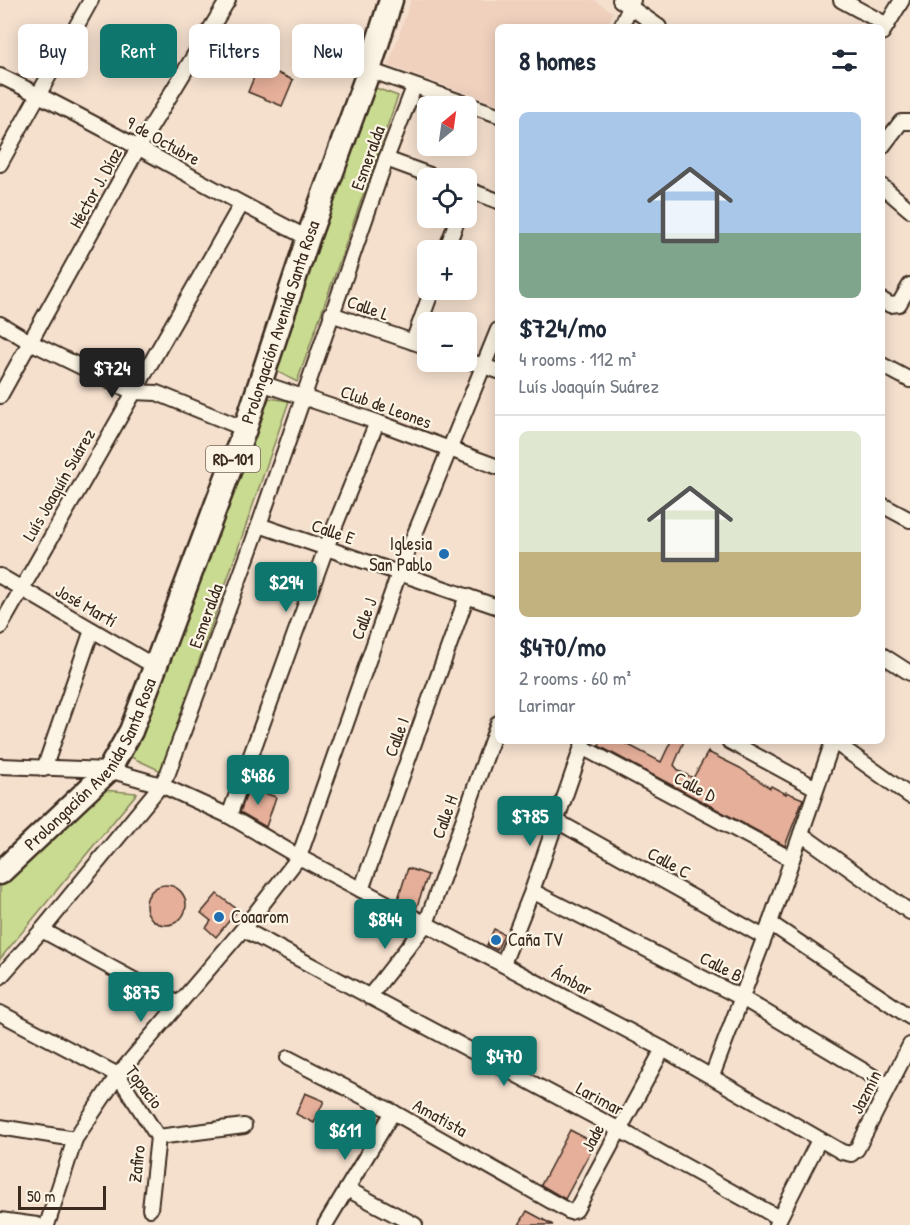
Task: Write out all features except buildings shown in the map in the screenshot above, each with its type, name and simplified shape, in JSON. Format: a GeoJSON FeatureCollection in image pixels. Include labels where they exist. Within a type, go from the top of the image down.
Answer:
{"type":"FeatureCollection","features":[{"type":"Feature","properties":{"kind":"main road","name":"Prolongación Avenida Santa Rosa"},"geometry":{"type":"LineString","coordinates":[[0,873],[110,770],[131,731],[245,429],[308,238],[369,70],[391,0]]}},
{"type":"Feature","properties":{"kind":"street"},"geometry":{"type":"LineString","coordinates":[[0,164],[91,0]]}},
{"type":"Feature","properties":{"kind":"street","name":"Héctor J. Díaz"},"geometry":{"type":"LineString","coordinates":[[0,396],[138,148],[228,0]]}},
{"type":"Feature","properties":{"kind":"street"},"geometry":{"type":"LineString","coordinates":[[841,0],[877,24]]}},
{"type":"Feature","properties":{"kind":"street"},"geometry":{"type":"LineString","coordinates":[[885,29],[903,0]]}},
{"type":"Feature","properties":{"kind":"street"},"geometry":{"type":"LineString","coordinates":[[622,24],[628,2],[656,24]]}},
{"type":"Feature","properties":{"kind":"street"},"geometry":{"type":"LineString","coordinates":[[369,70],[495,114]]}},
{"type":"Feature","properties":{"kind":"street","name":"9 de Octubre"},"geometry":{"type":"LineString","coordinates":[[0,76],[308,238]]}},
{"type":"Feature","properties":{"kind":"street","name":"Esmeralda"},"geometry":{"type":"LineString","coordinates":[[0,977],[42,930],[161,785],[259,525],[331,314],[414,87]]}},
{"type":"Feature","properties":{"kind":"street"},"geometry":{"type":"LineString","coordinates":[[885,143],[901,123],[910,122]]}},
{"type":"Feature","properties":{"kind":"street"},"geometry":{"type":"LineString","coordinates":[[386,159],[417,170]]}},
{"type":"Feature","properties":{"kind":"street"},"geometry":{"type":"LineString","coordinates":[[885,189],[910,210]]}},
{"type":"Feature","properties":{"kind":"street"},"geometry":{"type":"LineString","coordinates":[[477,194],[495,200]]}},
{"type":"Feature","properties":{"kind":"street","name":"Luís Joaquín Suárez"},"geometry":{"type":"LineString","coordinates":[[0,627],[241,204]]}},
{"type":"Feature","properties":{"kind":"street"},"geometry":{"type":"LineString","coordinates":[[885,302],[890,305],[899,304],[910,285]]}},
{"type":"Feature","properties":{"kind":"street"},"geometry":{"type":"LineString","coordinates":[[413,342],[428,300]]}},
{"type":"Feature","properties":{"kind":"street","name":"Calle L"},"geometry":{"type":"LineString","coordinates":[[331,314],[417,343]]}},
{"type":"Feature","properties":{"kind":"street"},"geometry":{"type":"LineString","coordinates":[[0,324],[30,342],[133,392],[157,393],[245,429]]}},
{"type":"Feature","properties":{"kind":"street","name":"Calle J"},"geometry":{"type":"LineString","coordinates":[[47,1225],[75,1139],[118,1075],[243,929],[299,857],[399,573],[495,337]]}},
{"type":"Feature","properties":{"kind":"street"},"geometry":{"type":"LineString","coordinates":[[477,364],[495,370]]}},
{"type":"Feature","properties":{"kind":"street"},"geometry":{"type":"LineString","coordinates":[[885,367],[910,380]]}},
{"type":"Feature","properties":{"kind":"street","name":"Club de Leones"},"geometry":{"type":"LineString","coordinates":[[261,383],[377,422],[495,466]]}},
{"type":"Feature","properties":{"kind":"street"},"geometry":{"type":"LineString","coordinates":[[229,816],[326,548],[377,422]]}},
{"type":"Feature","properties":{"kind":"street"},"geometry":{"type":"LineString","coordinates":[[885,507],[910,520]]}},
{"type":"Feature","properties":{"kind":"street","name":"Calle E"},"geometry":{"type":"LineString","coordinates":[[259,525],[495,606]]}},
{"type":"Feature","properties":{"kind":"street","name":"José Martí"},"geometry":{"type":"LineString","coordinates":[[0,576],[154,666]]}},
{"type":"Feature","properties":{"kind":"street","name":"Calle I"},"geometry":{"type":"LineString","coordinates":[[361,890],[467,596]]}},
{"type":"Feature","properties":{"kind":"street"},"geometry":{"type":"LineString","coordinates":[[44,769],[92,630]]}},
{"type":"Feature","properties":{"kind":"street"},"geometry":{"type":"LineString","coordinates":[[885,657],[910,673]]}},
{"type":"Feature","properties":{"kind":"street","name":"Calle H"},"geometry":{"type":"LineString","coordinates":[[369,997],[426,924],[495,731]]}},
{"type":"Feature","properties":{"kind":"street"},"geometry":{"type":"LineString","coordinates":[[503,964],[532,891],[583,744]]}},
{"type":"Feature","properties":{"kind":"street","name":"Calle D"},"geometry":{"type":"LineString","coordinates":[[583,744],[791,859]]}},
{"type":"Feature","properties":{"kind":"street"},"geometry":{"type":"LineString","coordinates":[[735,744],[816,788]]}},
{"type":"Feature","properties":{"kind":"street"},"geometry":{"type":"LineString","coordinates":[[712,1076],[770,923],[832,744]]}},
{"type":"Feature","properties":{"kind":"street"},"geometry":{"type":"LineString","coordinates":[[837,744],[910,796]]}},
{"type":"Feature","properties":{"kind":"street","name":"Ámbar"},"geometry":{"type":"LineString","coordinates":[[0,766],[110,770],[161,785],[229,816],[299,857],[663,1049],[819,1140],[851,1154]]}},
{"type":"Feature","properties":{"kind":"street","name":"Calle C"},"geometry":{"type":"LineString","coordinates":[[555,820],[764,937]]}},
{"type":"Feature","properties":{"kind":"street"},"geometry":{"type":"LineString","coordinates":[[801,834],[910,912]]}},
{"type":"Feature","properties":{"kind":"street","name":"Calle B"},"geometry":{"type":"LineString","coordinates":[[532,891],[742,998],[889,1086]]}},
{"type":"Feature","properties":{"kind":"street"},"geometry":{"type":"LineString","coordinates":[[770,923],[910,1017]]}},
{"type":"Feature","properties":{"kind":"street","name":"Larimar"},"geometry":{"type":"LineString","coordinates":[[243,929],[618,1130],[777,1222]]}},
{"type":"Feature","properties":{"kind":"street"},"geometry":{"type":"LineString","coordinates":[[42,930],[178,1004]]}},
{"type":"Feature","properties":{"kind":"street","name":"Topacio"},"geometry":{"type":"LineString","coordinates":[[0,1013],[118,1075],[158,1137]]}},
{"type":"Feature","properties":{"kind":"street","name":"Jazmín"},"geometry":{"type":"LineString","coordinates":[[851,1154],[857,1149],[910,1045]]}},
{"type":"Feature","properties":{"kind":"street","name":"Jade"},"geometry":{"type":"LineString","coordinates":[[573,1212],[663,1049]]}},
{"type":"Feature","properties":{"kind":"street","name":"Amatista"},"geometry":{"type":"LineString","coordinates":[[288,1058],[393,1112],[573,1212]]}},
{"type":"Feature","properties":{"kind":"street"},"geometry":{"type":"LineString","coordinates":[[325,1225],[393,1112]]}},
{"type":"Feature","properties":{"kind":"street","name":"Zafiro"},"geometry":{"type":"LineString","coordinates":[[150,1209],[158,1137],[244,1126]]}},
{"type":"Feature","properties":{"kind":"street"},"geometry":{"type":"LineString","coordinates":[[0,1127],[75,1139]]}},
{"type":"Feature","properties":{"kind":"street"},"geometry":{"type":"LineString","coordinates":[[777,1222],[819,1140]]}},
{"type":"Feature","properties":{"kind":"street"},"geometry":{"type":"LineString","coordinates":[[347,1189],[416,1225]]}},
{"type":"Feature","properties":{"kind":"street"},"geometry":{"type":"LineString","coordinates":[[0,1220],[37,1225]]}},
{"type":"Feature","properties":{"kind":"shaded area"},"geometry":{"type":"Polygon","coordinates":[[[411,0],[594,0],[613,12],[608,24],[495,24],[495,103],[388,66],[411,0]]]}},
{"type":"Feature","properties":{"kind":"green space"},"geometry":{"type":"Polygon","coordinates":[[[373,87],[398,96],[297,382],[276,371],[373,87]]]}},
{"type":"Feature","properties":{"kind":"green space"},"geometry":{"type":"Polygon","coordinates":[[[269,398],[289,401],[161,771],[131,757],[269,398]]]}},
{"type":"Feature","properties":{"kind":"green space"},"geometry":{"type":"Polygon","coordinates":[[[103,790],[137,793],[0,959],[0,882],[103,790]]]}},
{"type":"Feature","properties":{"kind":"place","name":"Iglesia San Pablo"},"geometry":{"type":"Point","coordinates":[444,554]}},
{"type":"Feature","properties":{"kind":"place","name":"Coaarom"},"geometry":{"type":"Point","coordinates":[219,917]}},
{"type":"Feature","properties":{"kind":"place","name":"Caña TV"},"geometry":{"type":"Point","coordinates":[496,940]}}]}
